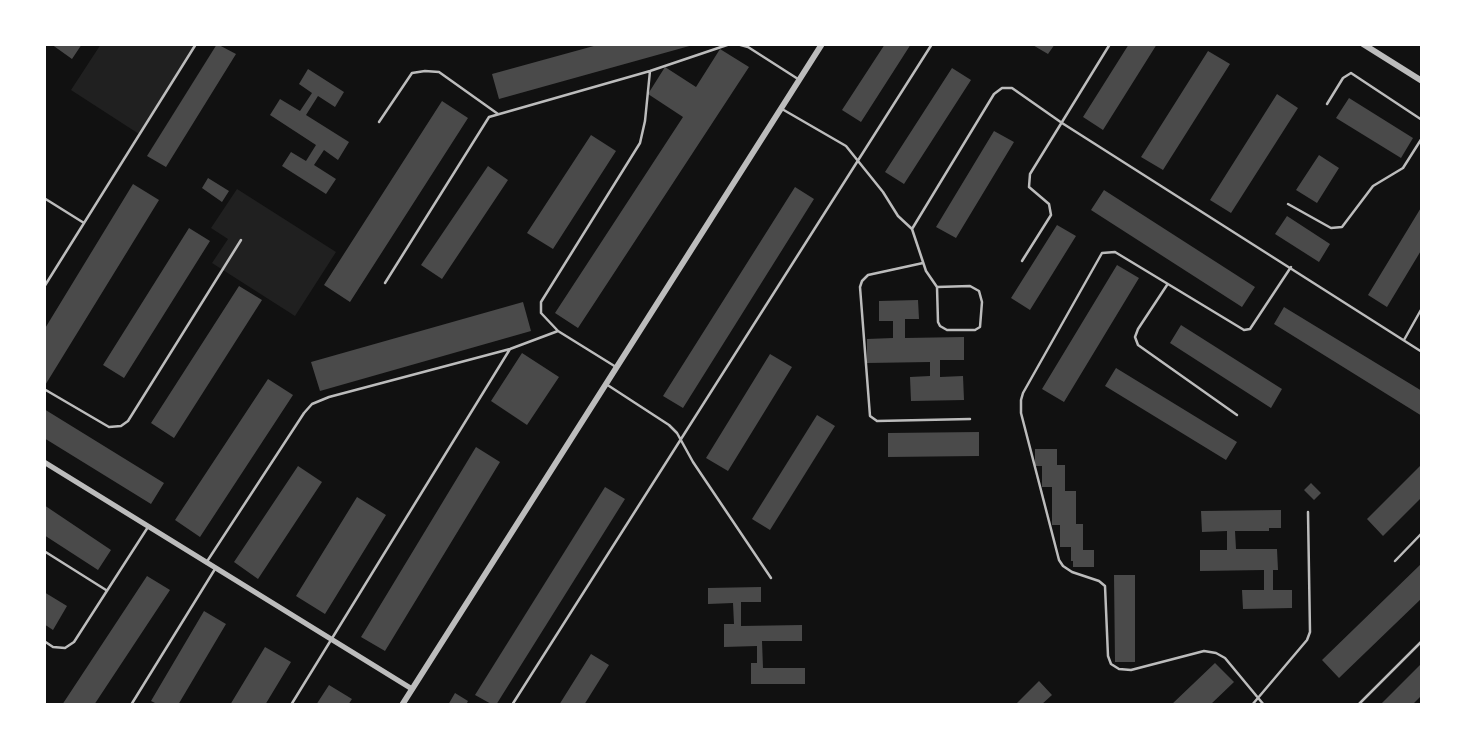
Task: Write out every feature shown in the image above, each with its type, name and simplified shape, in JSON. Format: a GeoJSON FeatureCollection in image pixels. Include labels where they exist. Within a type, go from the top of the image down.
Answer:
{"type":"FeatureCollection","features":[{"type":"Feature","properties":{"kind":"street"},"geometry":{"type":"LineString","coordinates":[[402,705],[822,44]]}},
{"type":"Feature","properties":{"kind":"street"},"geometry":{"type":"LineString","coordinates":[[1363,44],[1373,46],[1422,81]]}},
{"type":"Feature","properties":{"kind":"street"},"geometry":{"type":"LineString","coordinates":[[44,462],[412,689]]}},
{"type":"Feature","properties":{"kind":"lane"},"geometry":{"type":"LineString","coordinates":[[44,288],[196,44]]}},
{"type":"Feature","properties":{"kind":"lane"},"geometry":{"type":"LineString","coordinates":[[384,283],[489,117],[650,71],[730,44]]}},
{"type":"Feature","properties":{"kind":"lane"},"geometry":{"type":"LineString","coordinates":[[737,44],[748,47],[799,80]]}},
{"type":"Feature","properties":{"kind":"lane"},"geometry":{"type":"LineString","coordinates":[[512,705],[932,44]]}},
{"type":"Feature","properties":{"kind":"lane"},"geometry":{"type":"LineString","coordinates":[[1022,261],[1051,215],[1049,204],[1029,187],[1030,174],[1110,44]]}},
{"type":"Feature","properties":{"kind":"lane"},"geometry":{"type":"LineString","coordinates":[[379,122],[412,74],[425,71],[439,72],[498,114]]}},
{"type":"Feature","properties":{"kind":"lane"},"geometry":{"type":"LineString","coordinates":[[617,367],[558,331],[541,313],[541,302],[639,143],[645,121],[650,71]]}},
{"type":"Feature","properties":{"kind":"lane"},"geometry":{"type":"LineString","coordinates":[[1327,104],[1343,78],[1351,74],[1422,120]]}},
{"type":"Feature","properties":{"kind":"lane"},"geometry":{"type":"LineString","coordinates":[[912,229],[995,94],[1002,88],[1012,88],[1422,352]]}},
{"type":"Feature","properties":{"kind":"lane"},"geometry":{"type":"LineString","coordinates":[[782,108],[846,146],[883,192],[898,216],[912,229],[926,271],[937,287],[940,326],[947,330],[975,330],[980,327],[982,302],[979,291],[970,286],[937,287]]}},
{"type":"Feature","properties":{"kind":"lane"},"geometry":{"type":"LineString","coordinates":[[1288,204],[1331,228],[1342,227],[1373,186],[1403,168],[1422,138]]}},
{"type":"Feature","properties":{"kind":"lane"},"geometry":{"type":"LineString","coordinates":[[44,198],[84,223]]}},
{"type":"Feature","properties":{"kind":"lane"},"geometry":{"type":"LineString","coordinates":[[44,389],[109,427],[121,426],[128,421],[241,240]]}},
{"type":"Feature","properties":{"kind":"lane"},"geometry":{"type":"LineString","coordinates":[[1264,705],[1225,659],[1216,653],[1204,651],[1131,670],[1119,669],[1111,664],[1108,656],[1105,586],[1100,581],[1072,572],[1059,560],[1021,413],[1023,393],[1101,254],[1115,252],[1244,330],[1250,329],[1291,267]]}},
{"type":"Feature","properties":{"kind":"lane"},"geometry":{"type":"LineString","coordinates":[[924,263],[868,275],[862,281],[860,287],[870,416],[877,421],[970,419]]}},
{"type":"Feature","properties":{"kind":"lane"},"geometry":{"type":"LineString","coordinates":[[1167,285],[1138,329],[1135,337],[1138,345],[1237,415]]}},
{"type":"Feature","properties":{"kind":"lane"},"geometry":{"type":"LineString","coordinates":[[1404,340],[1422,308]]}},
{"type":"Feature","properties":{"kind":"lane"},"geometry":{"type":"LineString","coordinates":[[205,563],[312,404],[329,397],[510,349],[558,331]]}},
{"type":"Feature","properties":{"kind":"lane"},"geometry":{"type":"LineString","coordinates":[[291,705],[510,349]]}},
{"type":"Feature","properties":{"kind":"lane"},"geometry":{"type":"LineString","coordinates":[[606,384],[669,425],[771,578]]}},
{"type":"Feature","properties":{"kind":"lane"},"geometry":{"type":"LineString","coordinates":[[1252,705],[1307,640],[1310,632],[1308,512]]}},
{"type":"Feature","properties":{"kind":"lane"},"geometry":{"type":"LineString","coordinates":[[44,641],[53,647],[65,648],[74,642],[148,527]]}},
{"type":"Feature","properties":{"kind":"lane"},"geometry":{"type":"LineString","coordinates":[[1395,561],[1422,533]]}},
{"type":"Feature","properties":{"kind":"lane"},"geometry":{"type":"LineString","coordinates":[[44,551],[106,590]]}},
{"type":"Feature","properties":{"kind":"lane"},"geometry":{"type":"LineString","coordinates":[[131,705],[215,569]]}},
{"type":"Feature","properties":{"kind":"lane"},"geometry":{"type":"LineString","coordinates":[[1358,705],[1422,641]]}},
{"type":"Feature","properties":{"kind":"shaded area"},"geometry":{"type":"Polygon","coordinates":[[[101,44],[197,44],[139,134],[71,90],[101,44]]]}},
{"type":"Feature","properties":{"kind":"shaded area"},"geometry":{"type":"Polygon","coordinates":[[[237,189],[336,252],[295,316],[212,263],[228,239],[211,228],[237,189]]]}},
{"type":"Feature","properties":{"kind":"building"},"geometry":{"type":"Polygon","coordinates":[[[51,44],[82,44],[72,59],[51,44]]]}},
{"type":"Feature","properties":{"kind":"building"},"geometry":{"type":"Polygon","coordinates":[[[217,44],[236,54],[166,167],[147,156],[217,44]]]}},
{"type":"Feature","properties":{"kind":"building"},"geometry":{"type":"Polygon","coordinates":[[[601,44],[693,45],[499,99],[492,74],[601,44]]]}},
{"type":"Feature","properties":{"kind":"building"},"geometry":{"type":"Polygon","coordinates":[[[885,44],[911,44],[861,122],[842,110],[885,44]]]}},
{"type":"Feature","properties":{"kind":"building"},"geometry":{"type":"Polygon","coordinates":[[[1031,44],[1055,44],[1048,54],[1031,44]]]}},
{"type":"Feature","properties":{"kind":"building"},"geometry":{"type":"Polygon","coordinates":[[[1129,44],[1157,44],[1103,130],[1083,117],[1129,44]]]}},
{"type":"Feature","properties":{"kind":"building"},"geometry":{"type":"Polygon","coordinates":[[[720,49],[749,67],[578,328],[555,313],[683,117],[648,94],[665,67],[696,87],[720,49]]]}},
{"type":"Feature","properties":{"kind":"building"},"geometry":{"type":"Polygon","coordinates":[[[1208,51],[1230,64],[1163,170],[1141,157],[1208,51]]]}},
{"type":"Feature","properties":{"kind":"building"},"geometry":{"type":"Polygon","coordinates":[[[952,68],[971,80],[904,184],[885,172],[952,68]]]}},
{"type":"Feature","properties":{"kind":"building"},"geometry":{"type":"Polygon","coordinates":[[[308,69],[344,92],[335,107],[318,96],[306,115],[349,142],[338,160],[324,150],[314,165],[336,179],[326,194],[282,166],[291,152],[306,161],[316,145],[270,115],[280,99],[300,111],[312,93],[299,84],[308,69]]]}},
{"type":"Feature","properties":{"kind":"building"},"geometry":{"type":"Polygon","coordinates":[[[1277,94],[1298,108],[1231,213],[1210,200],[1277,94]]]}},
{"type":"Feature","properties":{"kind":"building"},"geometry":{"type":"Polygon","coordinates":[[[1349,98],[1413,138],[1401,158],[1336,118],[1349,98]]]}},
{"type":"Feature","properties":{"kind":"building"},"geometry":{"type":"Polygon","coordinates":[[[442,101],[468,118],[350,302],[324,285],[442,101]]]}},
{"type":"Feature","properties":{"kind":"building"},"geometry":{"type":"Polygon","coordinates":[[[994,131],[1014,142],[956,238],[936,227],[994,131]]]}},
{"type":"Feature","properties":{"kind":"building"},"geometry":{"type":"Polygon","coordinates":[[[591,135],[616,151],[553,249],[527,233],[591,135]]]}},
{"type":"Feature","properties":{"kind":"building"},"geometry":{"type":"Polygon","coordinates":[[[1319,155],[1339,168],[1317,203],[1296,190],[1319,155]]]}},
{"type":"Feature","properties":{"kind":"building"},"geometry":{"type":"Polygon","coordinates":[[[488,166],[508,180],[442,279],[421,265],[488,166]]]}},
{"type":"Feature","properties":{"kind":"building"},"geometry":{"type":"Polygon","coordinates":[[[208,178],[229,191],[222,202],[202,188],[208,178]]]}},
{"type":"Feature","properties":{"kind":"building"},"geometry":{"type":"Polygon","coordinates":[[[133,184],[159,200],[44,387],[44,330],[133,184]]]}},
{"type":"Feature","properties":{"kind":"building"},"geometry":{"type":"Polygon","coordinates":[[[795,187],[814,199],[683,408],[663,396],[795,187]]]}},
{"type":"Feature","properties":{"kind":"building"},"geometry":{"type":"Polygon","coordinates":[[[1104,190],[1255,287],[1242,307],[1091,210],[1104,190]]]}},
{"type":"Feature","properties":{"kind":"building"},"geometry":{"type":"Polygon","coordinates":[[[1422,206],[1422,249],[1387,307],[1368,295],[1422,206]]]}},
{"type":"Feature","properties":{"kind":"building"},"geometry":{"type":"Polygon","coordinates":[[[1287,216],[1330,244],[1319,262],[1275,234],[1287,216]]]}},
{"type":"Feature","properties":{"kind":"building"},"geometry":{"type":"Polygon","coordinates":[[[1057,225],[1076,236],[1030,310],[1011,298],[1057,225]]]}},
{"type":"Feature","properties":{"kind":"building"},"geometry":{"type":"Polygon","coordinates":[[[189,228],[210,241],[124,378],[103,365],[189,228]]]}},
{"type":"Feature","properties":{"kind":"building"},"geometry":{"type":"Polygon","coordinates":[[[1117,265],[1139,278],[1064,402],[1042,389],[1117,265]]]}},
{"type":"Feature","properties":{"kind":"building"},"geometry":{"type":"Polygon","coordinates":[[[239,286],[262,300],[174,438],[151,423],[239,286]]]}},
{"type":"Feature","properties":{"kind":"building"},"geometry":{"type":"Polygon","coordinates":[[[918,300],[919,319],[905,319],[905,338],[964,337],[964,360],[940,360],[940,377],[963,376],[964,400],[911,401],[910,377],[930,376],[930,362],[867,363],[867,339],[893,338],[893,321],[879,321],[879,301],[918,300]]]}},
{"type":"Feature","properties":{"kind":"building"},"geometry":{"type":"Polygon","coordinates":[[[523,302],[531,331],[320,391],[311,362],[523,302]]]}},
{"type":"Feature","properties":{"kind":"building"},"geometry":{"type":"Polygon","coordinates":[[[1284,307],[1422,391],[1422,416],[1274,324],[1284,307]]]}},
{"type":"Feature","properties":{"kind":"building"},"geometry":{"type":"Polygon","coordinates":[[[1181,325],[1282,389],[1271,408],[1170,343],[1181,325]]]}},
{"type":"Feature","properties":{"kind":"building"},"geometry":{"type":"Polygon","coordinates":[[[522,353],[559,377],[527,425],[491,401],[522,353]]]}},
{"type":"Feature","properties":{"kind":"building"},"geometry":{"type":"Polygon","coordinates":[[[770,354],[792,367],[728,471],[706,458],[770,354]]]}},
{"type":"Feature","properties":{"kind":"building"},"geometry":{"type":"Polygon","coordinates":[[[1116,368],[1237,442],[1226,460],[1105,386],[1116,368]]]}},
{"type":"Feature","properties":{"kind":"building"},"geometry":{"type":"Polygon","coordinates":[[[268,379],[293,395],[200,537],[175,520],[268,379]]]}},
{"type":"Feature","properties":{"kind":"building"},"geometry":{"type":"Polygon","coordinates":[[[44,409],[164,483],[151,504],[44,438],[44,409]]]}},
{"type":"Feature","properties":{"kind":"building"},"geometry":{"type":"Polygon","coordinates":[[[817,415],[835,426],[770,530],[752,519],[817,415]]]}},
{"type":"Feature","properties":{"kind":"building"},"geometry":{"type":"Polygon","coordinates":[[[979,432],[979,456],[888,457],[888,433],[979,432]]]}},
{"type":"Feature","properties":{"kind":"building"},"geometry":{"type":"Polygon","coordinates":[[[476,447],[500,462],[385,651],[361,637],[476,447]]]}},
{"type":"Feature","properties":{"kind":"building"},"geometry":{"type":"Polygon","coordinates":[[[1035,449],[1057,449],[1057,465],[1065,465],[1065,491],[1076,491],[1076,524],[1083,524],[1083,550],[1094,550],[1094,567],[1073,567],[1071,547],[1060,547],[1060,525],[1052,525],[1052,487],[1042,487],[1042,466],[1035,466],[1035,449]]]}},
{"type":"Feature","properties":{"kind":"building"},"geometry":{"type":"Polygon","coordinates":[[[1422,464],[1422,497],[1383,536],[1367,519],[1422,464]]]}},
{"type":"Feature","properties":{"kind":"building"},"geometry":{"type":"Polygon","coordinates":[[[298,466],[322,482],[258,579],[234,562],[298,466]]]}},
{"type":"Feature","properties":{"kind":"building"},"geometry":{"type":"Polygon","coordinates":[[[1311,483],[1321,493],[1314,500],[1304,490],[1311,483]]]}},
{"type":"Feature","properties":{"kind":"building"},"geometry":{"type":"Polygon","coordinates":[[[605,487],[625,499],[496,705],[475,695],[605,487]]]}},
{"type":"Feature","properties":{"kind":"building"},"geometry":{"type":"Polygon","coordinates":[[[357,497],[386,515],[325,614],[296,596],[357,497]]]}},
{"type":"Feature","properties":{"kind":"building"},"geometry":{"type":"Polygon","coordinates":[[[44,505],[111,550],[98,570],[44,535],[44,505]]]}},
{"type":"Feature","properties":{"kind":"building"},"geometry":{"type":"Polygon","coordinates":[[[1281,510],[1281,528],[1269,528],[1269,531],[1235,531],[1236,549],[1277,549],[1278,570],[1273,570],[1273,590],[1292,590],[1292,608],[1243,609],[1242,590],[1264,590],[1264,570],[1200,571],[1200,550],[1227,550],[1227,531],[1202,532],[1201,511],[1281,510]]]}},
{"type":"Feature","properties":{"kind":"building"},"geometry":{"type":"Polygon","coordinates":[[[1422,563],[1422,598],[1339,678],[1322,660],[1422,563]]]}},
{"type":"Feature","properties":{"kind":"building"},"geometry":{"type":"Polygon","coordinates":[[[1114,575],[1135,575],[1135,662],[1115,662],[1114,575]]]}},
{"type":"Feature","properties":{"kind":"building"},"geometry":{"type":"Polygon","coordinates":[[[147,576],[170,590],[94,705],[62,705],[147,576]]]}},
{"type":"Feature","properties":{"kind":"building"},"geometry":{"type":"Polygon","coordinates":[[[761,587],[761,602],[741,602],[741,626],[802,625],[802,641],[762,641],[763,668],[805,668],[805,684],[751,684],[751,663],[757,663],[757,646],[724,647],[724,624],[734,624],[733,603],[708,604],[708,588],[761,587]]]}},
{"type":"Feature","properties":{"kind":"building"},"geometry":{"type":"Polygon","coordinates":[[[44,592],[67,606],[53,630],[44,624],[44,592]]]}},
{"type":"Feature","properties":{"kind":"building"},"geometry":{"type":"Polygon","coordinates":[[[204,611],[226,624],[178,705],[159,705],[151,701],[204,611]]]}},
{"type":"Feature","properties":{"kind":"building"},"geometry":{"type":"Polygon","coordinates":[[[265,647],[291,662],[265,705],[230,705],[265,647]]]}},
{"type":"Feature","properties":{"kind":"building"},"geometry":{"type":"Polygon","coordinates":[[[591,654],[609,665],[584,705],[559,705],[591,654]]]}},
{"type":"Feature","properties":{"kind":"building"},"geometry":{"type":"Polygon","coordinates":[[[1215,663],[1234,682],[1210,705],[1171,705],[1215,663]]]}},
{"type":"Feature","properties":{"kind":"building"},"geometry":{"type":"Polygon","coordinates":[[[1422,663],[1422,695],[1412,705],[1380,705],[1422,663]]]}},
{"type":"Feature","properties":{"kind":"building"},"geometry":{"type":"Polygon","coordinates":[[[1039,681],[1052,695],[1041,705],[1015,705],[1039,681]]]}},
{"type":"Feature","properties":{"kind":"building"},"geometry":{"type":"Polygon","coordinates":[[[329,685],[352,699],[348,705],[316,705],[329,685]]]}},
{"type":"Feature","properties":{"kind":"building"},"geometry":{"type":"Polygon","coordinates":[[[455,693],[468,701],[466,705],[448,705],[455,693]]]}}]}
